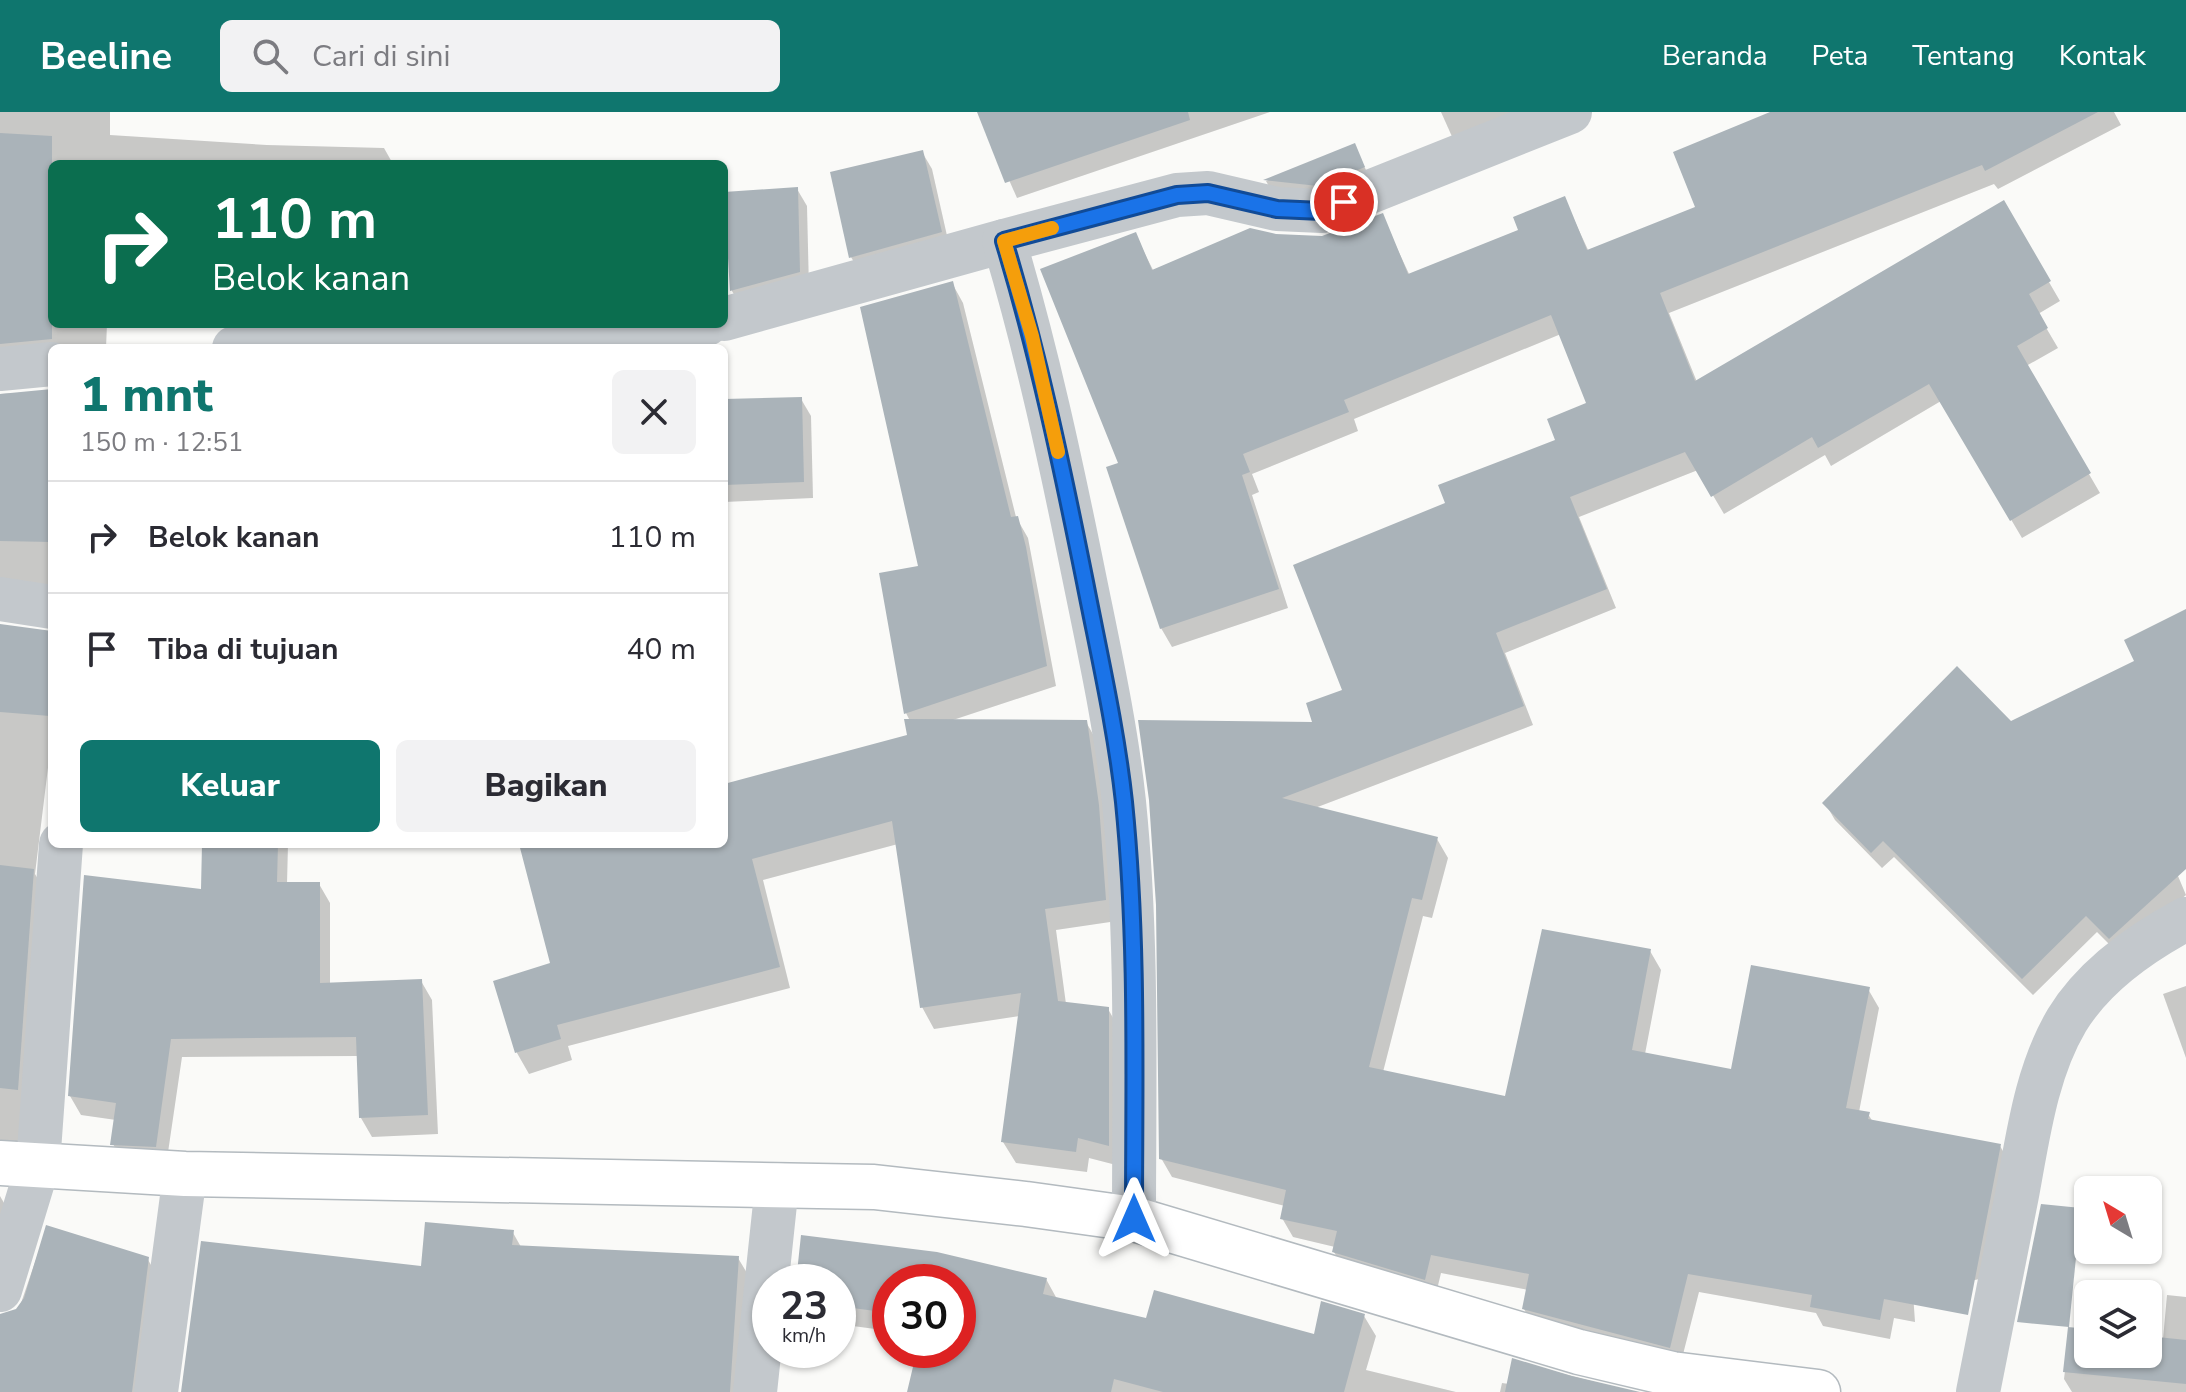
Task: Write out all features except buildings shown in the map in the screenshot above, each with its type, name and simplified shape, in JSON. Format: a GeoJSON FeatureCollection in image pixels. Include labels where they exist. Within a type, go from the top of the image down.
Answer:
{"type":"FeatureCollection","features":[{"type":"Feature","properties":{"kind":"street"},"geometry":{"type":"LineString","coordinates":[[728,318],[1177,195],[1208,193],[1277,209],[1322,211],[1570,112]]}},
{"type":"Feature","properties":{"kind":"street"},"geometry":{"type":"LineString","coordinates":[[1004,241],[1032,336],[1065,481],[1099,650],[1124,800],[1134,950],[1134,1219]]}},
{"type":"Feature","properties":{"kind":"street"},"geometry":{"type":"LineString","coordinates":[[444,344],[601,341],[682,328]]}},
{"type":"Feature","properties":{"kind":"street"},"geometry":{"type":"LineString","coordinates":[[0,369],[48,364]]}},
{"type":"Feature","properties":{"kind":"street"},"geometry":{"type":"LineString","coordinates":[[0,599],[48,606]]}},
{"type":"Feature","properties":{"kind":"street"},"geometry":{"type":"LineString","coordinates":[[0,1290],[60,848]]}},
{"type":"Feature","properties":{"kind":"street"},"geometry":{"type":"LineString","coordinates":[[1978,1392],[2028,1135],[2048,1055],[2068,1018],[2102,978],[2149,939],[2186,919]]}},
{"type":"Feature","properties":{"kind":"street"},"geometry":{"type":"LineString","coordinates":[[19,1164],[185,1174],[874,1187],[1134,1219],[1579,1352],[1672,1374],[1818,1392]]}},
{"type":"Feature","properties":{"kind":"street"},"geometry":{"type":"LineString","coordinates":[[156,1392],[185,1174]]}},
{"type":"Feature","properties":{"kind":"street"},"geometry":{"type":"LineString","coordinates":[[755,1392],[777,1185]]}},
{"type":"Feature","properties":{"kind":"slow traffic"},"geometry":{"type":"LineString","coordinates":[[1052,228],[1004,241],[1032,336],[1058,452]]}},
{"type":"Feature","properties":{"kind":"route"},"geometry":{"type":"LineString","coordinates":[[1134,1219],[1134,950],[1124,800],[1099,650],[1065,481],[1032,336],[1004,241],[1177,195],[1208,193],[1277,209],[1322,211],[1344,202]]}}]}
